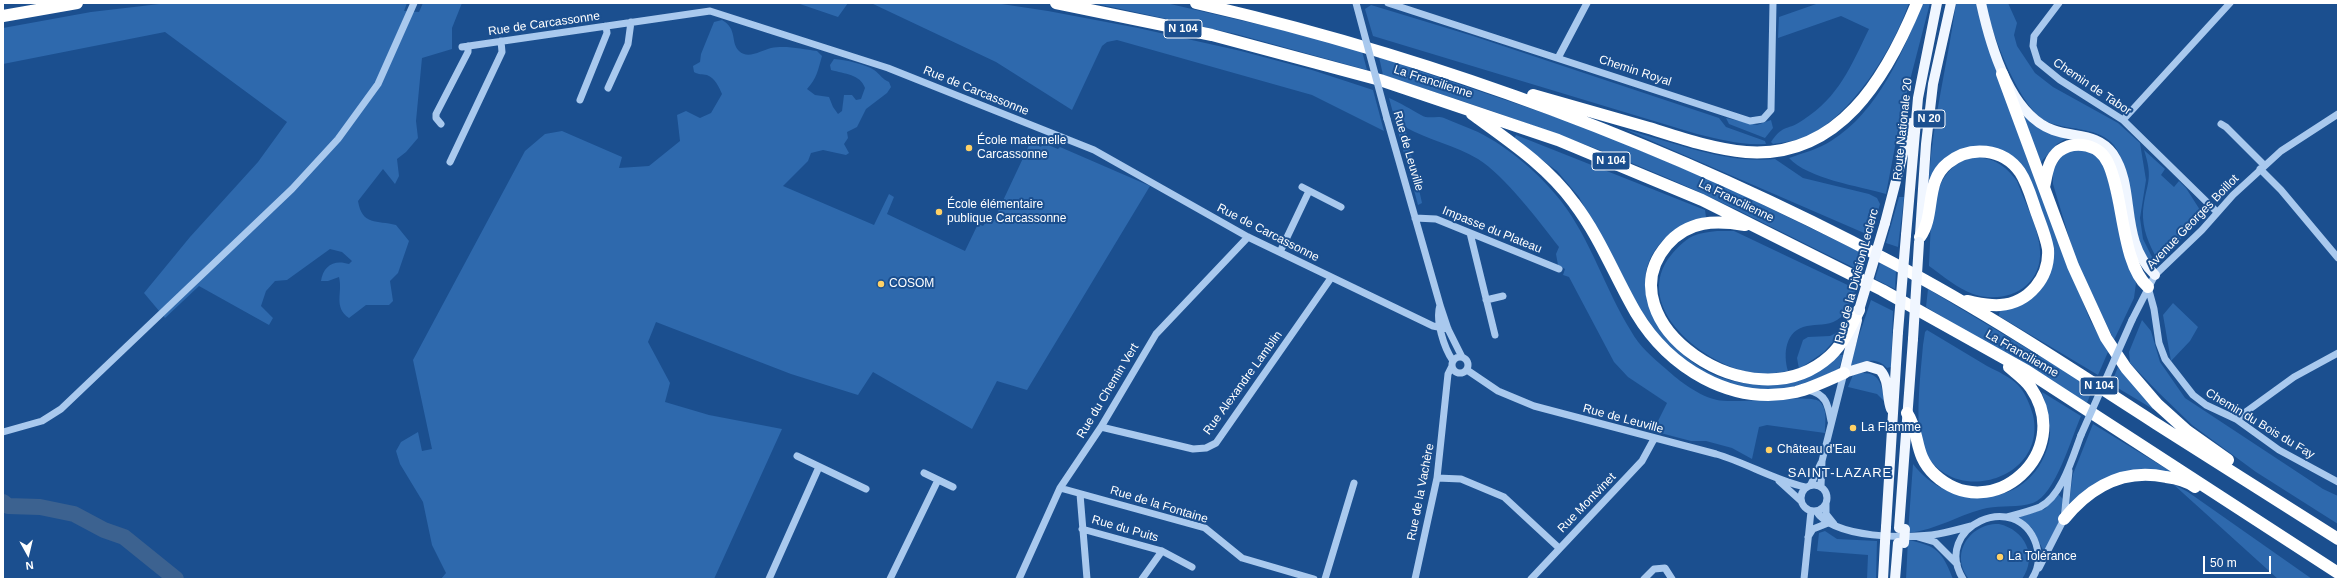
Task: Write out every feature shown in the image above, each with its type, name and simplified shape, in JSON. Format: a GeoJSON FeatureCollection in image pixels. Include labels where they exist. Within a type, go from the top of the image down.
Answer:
{"type":"FeatureCollection","features":[{"type":"Feature","properties":{"kind":"highway"},"geometry":{"type":"LineString","coordinates":[[3,16],[77,3]]}},
{"type":"Feature","properties":{"kind":"highway","name":"La Francilienne"},"geometry":{"type":"LineString","coordinates":[[1056,3],[1155,22],[1266,48],[1380,80],[1461,106],[1612,162],[1702,200],[1882,290],[2027,371],[2338,574]]}},
{"type":"Feature","properties":{"kind":"highway","name":"La Francilienne"},"geometry":{"type":"LineString","coordinates":[[1196,3],[1319,34],[1474,80],[1624,136],[1702,170],[1885,259],[1960,300],[2040,348],[2338,539]]}},
{"type":"Feature","properties":{"kind":"highway"},"geometry":{"type":"LineString","coordinates":[[1474,80],[1496,84],[1721,148],[1747,152],[1788,149],[1804,144],[1827,132],[1859,106],[1894,50],[1917,3]]}},
{"type":"Feature","properties":{"kind":"highway"},"geometry":{"type":"LineString","coordinates":[[2002,74],[2089,306],[2115,352],[2157,404],[2187,431],[2228,459],[2238,475]]}},
{"type":"Feature","properties":{"kind":"highway"},"geometry":{"type":"LineString","coordinates":[[1461,106],[1533,159],[1556,181],[1588,224],[1637,314],[1665,351],[1695,374],[1728,390],[1761,395],[1781,394],[1805,389],[1844,373]]}},
{"type":"Feature","properties":{"kind":"highway"},"geometry":{"type":"LineString","coordinates":[[2044,188],[2050,163],[2055,155],[2065,148],[2076,144],[2086,145],[2095,149],[2104,156],[2112,171],[2136,270],[2148,287]]}},
{"type":"Feature","properties":{"kind":"highway"},"geometry":{"type":"LineString","coordinates":[[1919,239],[1927,227],[1930,195],[1935,180],[1947,163],[1957,156],[1974,151],[1994,153],[2007,160],[2021,173],[2048,248],[2047,262],[2042,278],[2028,294],[2011,303],[1995,305],[1960,300]]}},
{"type":"Feature","properties":{"kind":"highway"},"geometry":{"type":"LineString","coordinates":[[1756,226],[1715,221],[1692,226],[1673,238],[1657,260],[1651,282],[1655,306],[1669,331],[1691,352],[1722,370],[1746,378],[1771,380],[1795,376],[1818,365],[1835,351],[1844,340],[1859,310]]}},
{"type":"Feature","properties":{"kind":"highway"},"geometry":{"type":"LineString","coordinates":[[1907,413],[1914,424],[1916,445],[1923,460],[1934,475],[1951,486],[1970,492],[1992,490],[2014,481],[2026,471],[2035,460],[2043,438],[2042,409],[2029,385],[1988,350]]}},
{"type":"Feature","properties":{"kind":"highway"},"geometry":{"type":"LineString","coordinates":[[2064,519],[2078,502],[2092,491],[2107,482],[2131,475],[2154,475],[2174,478],[2193,485],[2211,498],[2222,498]]}},
{"type":"Feature","properties":{"kind":"main road","name":"Route Nationale 20"},"geometry":{"type":"LineString","coordinates":[[1894,417],[1898,332],[1918,98],[1937,3]]}},
{"type":"Feature","properties":{"kind":"main road","name":"Route Nationale 20"},"geometry":{"type":"LineString","coordinates":[[1919,239],[1926,144],[1933,84],[1950,3]]}},
{"type":"Feature","properties":{"kind":"main road"},"geometry":{"type":"LineString","coordinates":[[1981,3],[2002,74],[2024,107],[2038,122],[2054,130],[2093,138],[2111,151],[2120,172],[2135,245],[2142,260],[2155,275]]}},
{"type":"Feature","properties":{"kind":"main road","name":"Rue de la Division Leclerc"},"geometry":{"type":"LineString","coordinates":[[1844,373],[1859,310],[1885,223],[1918,98]]}},
{"type":"Feature","properties":{"kind":"main road","name":"N 20"},"geometry":{"type":"LineString","coordinates":[[1902,528],[1907,413],[1919,239]]}},
{"type":"Feature","properties":{"kind":"main road"},"geometry":{"type":"LineString","coordinates":[[1844,373],[1867,366],[1880,370],[1887,380],[1888,402],[1894,417]]}},
{"type":"Feature","properties":{"kind":"main road","name":"N 20"},"geometry":{"type":"LineString","coordinates":[[1883,579],[1894,417]]}},
{"type":"Feature","properties":{"kind":"main road"},"geometry":{"type":"LineString","coordinates":[[1902,579],[1902,528],[1914,424]]}},
{"type":"Feature","properties":{"kind":"main road"},"geometry":{"type":"LineString","coordinates":[[1895,579],[1901,543]]}},
{"type":"Feature","properties":{"kind":"street"},"geometry":{"type":"LineString","coordinates":[[3,432],[42,421],[61,409],[292,189],[338,139],[378,84],[414,3]]}},
{"type":"Feature","properties":{"kind":"street","name":"Rue de Leuville"},"geometry":{"type":"LineString","coordinates":[[1356,3],[1387,119],[1440,305],[1448,329],[1462,357],[1468,362],[1467,370],[1512,398],[1654,439],[1737,460],[1777,479],[1808,486],[1821,486]]}},
{"type":"Feature","properties":{"kind":"street","name":"Chemin Royal"},"geometry":{"type":"LineString","coordinates":[[1388,3],[1750,121],[1767,116],[1772,107],[1773,3]]}},
{"type":"Feature","properties":{"kind":"street"},"geometry":{"type":"LineString","coordinates":[[1558,58],[1587,3]]}},
{"type":"Feature","properties":{"kind":"street","name":"Chemin de Tabor"},"geometry":{"type":"LineString","coordinates":[[2059,3],[2034,36],[2032,46],[2036,58],[2042,67],[2123,120],[2217,212]]}},
{"type":"Feature","properties":{"kind":"street"},"geometry":{"type":"LineString","coordinates":[[2123,120],[2230,3]]}},
{"type":"Feature","properties":{"kind":"street","name":"Rue de Carcassonne"},"geometry":{"type":"LineString","coordinates":[[441,124],[436,114],[468,52],[465,47],[710,11],[888,68],[1094,150],[1248,237],[1433,326],[1448,329]]}},
{"type":"Feature","properties":{"kind":"street"},"geometry":{"type":"LineString","coordinates":[[608,88],[628,44],[631,22]]}},
{"type":"Feature","properties":{"kind":"street"},"geometry":{"type":"LineString","coordinates":[[580,100],[607,33],[606,26]]}},
{"type":"Feature","properties":{"kind":"street"},"geometry":{"type":"LineString","coordinates":[[450,162],[502,52],[501,41]]}},
{"type":"Feature","properties":{"kind":"street","name":"Avenue Georges Boillot"},"geometry":{"type":"LineString","coordinates":[[1971,526],[1982,519],[1994,516],[2007,517],[2041,506],[2056,490],[2069,468],[2081,435],[2132,320],[2155,275],[2262,167],[2287,146],[2338,114]]}},
{"type":"Feature","properties":{"kind":"street"},"geometry":{"type":"LineString","coordinates":[[2221,124],[2226,127],[2262,167],[2338,258]]}},
{"type":"Feature","properties":{"kind":"street"},"geometry":{"type":"LineString","coordinates":[[1280,252],[1306,189],[1341,207]]}},
{"type":"Feature","properties":{"kind":"street","name":"Impasse du Plateau"},"geometry":{"type":"LineString","coordinates":[[1415,218],[1436,219],[1559,269]]}},
{"type":"Feature","properties":{"kind":"street"},"geometry":{"type":"LineString","coordinates":[[1470,233],[1495,335]]}},
{"type":"Feature","properties":{"kind":"street","name":"Rue du Chemin Vert"},"geometry":{"type":"LineString","coordinates":[[1019,579],[1060,488],[1101,427],[1156,334],[1248,237]]}},
{"type":"Feature","properties":{"kind":"street","name":"Rue Alexandre Lamblin"},"geometry":{"type":"LineString","coordinates":[[1101,427],[1193,449],[1206,448],[1216,443],[1331,278]]}},
{"type":"Feature","properties":{"kind":"street","name":"Chemin du Bois du Fay"},"geometry":{"type":"LineString","coordinates":[[2148,287],[2154,309],[2156,328],[2165,359],[2193,395],[2206,405],[2236,419],[2279,450],[2338,482]]}},
{"type":"Feature","properties":{"kind":"street"},"geometry":{"type":"LineString","coordinates":[[1486,300],[1503,296]]}},
{"type":"Feature","properties":{"kind":"street","name":"Rue de Leuville"},"geometry":{"type":"LineString","coordinates":[[1440,305],[1438,314],[1440,327],[1452,364],[1458,373]]}},
{"type":"Feature","properties":{"kind":"street"},"geometry":{"type":"LineString","coordinates":[[2236,419],[2294,377],[2338,353]]}},
{"type":"Feature","properties":{"kind":"street"},"geometry":{"type":"LineString","coordinates":[[1452,364],[1456,358],[1462,357]]}},
{"type":"Feature","properties":{"kind":"street","name":"Rue de la Vachère"},"geometry":{"type":"LineString","coordinates":[[1415,579],[1437,478],[1448,386],[1448,374],[1452,364]]}},
{"type":"Feature","properties":{"kind":"street"},"geometry":{"type":"LineString","coordinates":[[1448,386],[1458,373],[1467,370]]}},
{"type":"Feature","properties":{"kind":"street","name":"Rue de la Division Leclerc"},"geometry":{"type":"LineString","coordinates":[[1821,486],[1822,461],[1844,373]]}},
{"type":"Feature","properties":{"kind":"street"},"geometry":{"type":"LineString","coordinates":[[1805,389],[1818,392],[1825,398],[1831,425]]}},
{"type":"Feature","properties":{"kind":"street","name":"Rue Montvinet"},"geometry":{"type":"LineString","coordinates":[[1531,579],[1642,461],[1654,439]]}},
{"type":"Feature","properties":{"kind":"street"},"geometry":{"type":"LineString","coordinates":[[797,456],[866,489]]}},
{"type":"Feature","properties":{"kind":"street","name":"Rue de la Division Leclerc"},"geometry":{"type":"LineString","coordinates":[[1808,486],[1822,461]]}},
{"type":"Feature","properties":{"kind":"street"},"geometry":{"type":"LineString","coordinates":[[769,579],[820,467]]}},
{"type":"Feature","properties":{"kind":"street","name":"Avenue Georges Boillot"},"geometry":{"type":"LineString","coordinates":[[2034,576],[2064,519],[2069,468]]}},
{"type":"Feature","properties":{"kind":"street"},"geometry":{"type":"LineString","coordinates":[[924,473],[953,487]]}},
{"type":"Feature","properties":{"kind":"street"},"geometry":{"type":"LineString","coordinates":[[1437,478],[1461,479],[1504,497],[1559,548]]}},
{"type":"Feature","properties":{"kind":"street","name":"Rue de Leuville"},"geometry":{"type":"LineString","coordinates":[[1777,479],[1808,508],[1828,523],[1837,528],[1849,531],[1914,536],[1938,534],[1971,526]]}},
{"type":"Feature","properties":{"kind":"street"},"geometry":{"type":"LineString","coordinates":[[890,579],[938,480]]}},
{"type":"Feature","properties":{"kind":"street"},"geometry":{"type":"LineString","coordinates":[[1325,579],[1354,483]]}},
{"type":"Feature","properties":{"kind":"street"},"geometry":{"type":"LineString","coordinates":[[1804,579],[1808,538],[1808,508],[1801,493],[1808,486]]}},
{"type":"Feature","properties":{"kind":"street"},"geometry":{"type":"LineString","coordinates":[[1821,486],[1826,492],[1826,514],[1837,528]]}},
{"type":"Feature","properties":{"kind":"street","name":"Rue de la Fontaine"},"geometry":{"type":"LineString","coordinates":[[1060,488],[1205,528],[1242,558],[1314,579]]}},
{"type":"Feature","properties":{"kind":"street"},"geometry":{"type":"LineString","coordinates":[[1080,494],[1086,579]]}},
{"type":"Feature","properties":{"kind":"street"},"geometry":{"type":"LineString","coordinates":[[1808,508],[1826,504]]}},
{"type":"Feature","properties":{"kind":"street"},"geometry":{"type":"LineString","coordinates":[[2007,517],[2023,525],[2034,539],[2038,556],[2034,576]]}},
{"type":"Feature","properties":{"kind":"street"},"geometry":{"type":"LineString","coordinates":[[1808,538],[1813,529],[1828,523]]}},
{"type":"Feature","properties":{"kind":"street"},"geometry":{"type":"LineString","coordinates":[[1963,579],[1957,564],[1959,543],[1971,526]]}},
{"type":"Feature","properties":{"kind":"street","name":"Rue du Puits"},"geometry":{"type":"LineString","coordinates":[[1082,528],[1162,551],[1192,566]]}},
{"type":"Feature","properties":{"kind":"street","name":"Rue de Leuville"},"geometry":{"type":"LineString","coordinates":[[1914,536],[1935,542],[1957,564]]}},
{"type":"Feature","properties":{"kind":"street","name":"Rue du Puits"},"geometry":{"type":"LineString","coordinates":[[1142,579],[1162,551]]}},
{"type":"Feature","properties":{"kind":"street"},"geometry":{"type":"LineString","coordinates":[[1644,579],[1654,569],[1665,568],[1672,579]]}},
{"type":"Feature","properties":{"kind":"shaded area"},"geometry":{"type":"Polygon","coordinates":[[[168,3],[407,3],[404,11],[419,12],[423,3],[462,3],[452,28],[452,49],[422,58],[416,121],[418,138],[406,152],[397,159],[399,176],[395,184],[383,169],[358,201],[363,215],[377,222],[396,225],[409,241],[398,273],[390,281],[393,301],[389,305],[366,305],[349,318],[344,314],[340,304],[339,277],[328,281],[321,281],[324,271],[330,265],[339,262],[349,264],[352,261],[342,252],[330,249],[287,280],[275,281],[266,291],[261,306],[273,318],[269,325],[199,286],[165,318],[144,293],[190,237],[258,162],[287,122],[165,32],[3,64],[3,28],[91,12],[168,3]]]}},
{"type":"Feature","properties":{"kind":"shaded area"},"geometry":{"type":"Polygon","coordinates":[[[797,3],[848,3],[838,17],[797,3]]]}},
{"type":"Feature","properties":{"kind":"shaded area"},"geometry":{"type":"Polygon","coordinates":[[[871,3],[995,3],[1048,11],[1138,28],[1241,51],[1312,70],[1373,90],[1384,131],[1312,95],[1117,40],[1107,42],[1102,46],[1072,110],[996,62],[871,3]]]}},
{"type":"Feature","properties":{"kind":"shaded area"},"geometry":{"type":"Polygon","coordinates":[[[1093,3],[1166,3],[1291,32],[1362,51],[1367,70],[1236,34],[1093,3]]]}},
{"type":"Feature","properties":{"kind":"shaded area"},"geometry":{"type":"Polygon","coordinates":[[[1819,3],[1909,3],[1893,40],[1882,60],[1855,98],[1823,127],[1806,137],[1773,144],[1771,142],[1779,132],[1798,123],[1815,111],[1835,91],[1850,68],[1869,29],[1841,16],[1778,38],[1779,17],[1819,3]]]}},
{"type":"Feature","properties":{"kind":"shaded area"},"geometry":{"type":"Polygon","coordinates":[[[1923,3],[1930,3],[1901,115],[1886,194],[1821,177],[1808,171],[1789,158],[1826,144],[1848,129],[1863,114],[1887,80],[1907,41],[1923,3]]]}},
{"type":"Feature","properties":{"kind":"shaded area"},"geometry":{"type":"Polygon","coordinates":[[[1956,3],[1977,3],[2064,255],[2090,320],[2108,352],[2098,375],[1999,316],[2000,310],[2015,305],[2050,265],[2025,175],[1983,147],[1929,178],[1937,112],[1956,3]]]}},
{"type":"Feature","properties":{"kind":"shaded area"},"geometry":{"type":"Polygon","coordinates":[[[1985,3],[2008,3],[2017,23],[2014,35],[2017,46],[2035,73],[2053,87],[2118,123],[2140,143],[2146,180],[2140,218],[2143,239],[2153,259],[2150,261],[2143,252],[2138,241],[2127,175],[2117,150],[2111,142],[2097,134],[2048,122],[2038,115],[2027,103],[2017,87],[2000,50],[1985,3]]]}},
{"type":"Feature","properties":{"kind":"shaded area"},"geometry":{"type":"Polygon","coordinates":[[[1371,5],[1473,36],[1719,118],[1726,127],[1765,141],[1766,144],[1740,143],[1697,134],[1373,36],[1365,9],[1371,5]]]}},
{"type":"Feature","properties":{"kind":"shaded area"},"geometry":{"type":"Polygon","coordinates":[[[722,20],[730,27],[736,47],[743,54],[751,55],[771,48],[782,47],[817,51],[822,56],[815,77],[807,89],[815,95],[829,97],[838,114],[842,111],[844,95],[852,95],[856,100],[861,99],[865,88],[863,83],[856,77],[831,70],[830,65],[834,59],[850,61],[866,66],[874,70],[889,82],[891,87],[887,93],[866,109],[857,127],[847,132],[848,138],[844,144],[849,153],[846,155],[823,150],[811,153],[808,161],[783,186],[874,225],[889,194],[894,197],[887,214],[965,251],[978,224],[983,226],[986,222],[992,224],[1032,139],[1039,141],[1037,145],[1041,147],[1043,143],[1058,149],[1060,147],[1150,186],[1027,390],[997,381],[972,429],[873,372],[858,395],[791,374],[656,322],[648,342],[670,383],[665,402],[709,415],[782,429],[714,579],[441,579],[446,573],[432,545],[423,502],[400,464],[396,451],[401,442],[418,432],[422,451],[432,449],[413,360],[525,151],[545,134],[562,131],[622,157],[619,168],[649,166],[680,141],[677,115],[686,111],[700,118],[711,113],[722,94],[712,78],[707,75],[694,72],[693,66],[700,62],[701,54],[714,22],[722,20]]]}},
{"type":"Feature","properties":{"kind":"shaded area"},"geometry":{"type":"Polygon","coordinates":[[[1379,57],[1582,126],[1720,184],[1866,255],[1861,271],[1714,199],[1630,162],[1525,123],[1383,75],[1379,57]]]}},
{"type":"Feature","properties":{"kind":"shaded area"},"geometry":{"type":"Polygon","coordinates":[[[1389,98],[1424,116],[1441,117],[1478,132],[1501,145],[1533,171],[1553,191],[1572,216],[1613,298],[1638,342],[1656,361],[1690,388],[1696,392],[1717,400],[1740,401],[1802,398],[1819,401],[1825,412],[1825,433],[1767,425],[1759,427],[1752,459],[1732,448],[1706,441],[1691,441],[1653,431],[1667,403],[1628,377],[1614,362],[1569,277],[1563,275],[1565,269],[1558,265],[1556,254],[1559,247],[1532,212],[1499,176],[1478,159],[1405,127],[1422,203],[1418,205],[1389,98]]]}},
{"type":"Feature","properties":{"kind":"shaded area"},"geometry":{"type":"Polygon","coordinates":[[[2023,115],[2033,124],[2044,130],[2054,135],[2067,138],[2057,144],[2040,163],[2023,115]]]}},
{"type":"Feature","properties":{"kind":"shaded area"},"geometry":{"type":"Polygon","coordinates":[[[1726,118],[1757,125],[1771,120],[1773,128],[1765,138],[1729,124],[1726,118]]]}},
{"type":"Feature","properties":{"kind":"shaded area"},"geometry":{"type":"Polygon","coordinates":[[[1624,129],[1680,146],[1718,155],[1756,160],[1775,159],[1803,178],[1869,194],[1877,198],[1880,204],[1871,236],[1624,129]]]}},
{"type":"Feature","properties":{"kind":"shaded area"},"geometry":{"type":"Polygon","coordinates":[[[1516,135],[1705,210],[1706,217],[1692,221],[1680,227],[1663,240],[1658,246],[1648,264],[1645,283],[1648,303],[1656,322],[1668,339],[1683,354],[1700,367],[1717,376],[1733,381],[1765,385],[1782,384],[1798,380],[1813,374],[1827,366],[1839,355],[1843,355],[1839,369],[1805,384],[1777,390],[1732,387],[1702,374],[1665,344],[1640,309],[1579,197],[1557,171],[1514,139],[1516,135]]]}},
{"type":"Feature","properties":{"kind":"shaded area"},"geometry":{"type":"Polygon","coordinates":[[[2073,150],[2091,150],[2105,165],[2114,206],[2136,283],[2134,298],[2114,340],[2076,261],[2053,184],[2053,170],[2062,155],[2073,150]]]}},
{"type":"Feature","properties":{"kind":"shaded area"},"geometry":{"type":"Polygon","coordinates":[[[2144,150],[2165,169],[2161,175],[2174,187],[2179,181],[2186,188],[2200,210],[2199,219],[2163,258],[2157,259],[2149,242],[2143,218],[2144,201],[2149,175],[2144,150]]]}},
{"type":"Feature","properties":{"kind":"shaded area"},"geometry":{"type":"Polygon","coordinates":[[[1974,157],[1987,159],[1998,163],[2013,175],[2017,181],[2037,233],[2040,251],[2039,264],[2035,275],[2028,284],[2009,295],[1985,297],[1973,294],[1956,285],[1929,266],[1932,218],[1939,187],[1947,173],[1958,163],[1974,157]]]}},
{"type":"Feature","properties":{"kind":"shaded area"},"geometry":{"type":"Polygon","coordinates":[[[1899,197],[1904,197],[1898,247],[1886,243],[1899,197]]]}},
{"type":"Feature","properties":{"kind":"shaded area"},"geometry":{"type":"Polygon","coordinates":[[[1717,231],[1734,231],[1856,289],[1847,310],[1837,320],[1826,324],[1807,326],[1794,332],[1787,344],[1786,350],[1786,364],[1788,371],[1761,374],[1741,370],[1721,362],[1701,350],[1683,335],[1669,318],[1660,299],[1660,279],[1668,259],[1679,246],[1693,236],[1717,231]]]}},
{"type":"Feature","properties":{"kind":"shaded area"},"geometry":{"type":"Polygon","coordinates":[[[1880,263],[1896,271],[1895,289],[1875,279],[1880,263]]]}},
{"type":"Feature","properties":{"kind":"shaded area"},"geometry":{"type":"Polygon","coordinates":[[[1928,289],[2093,388],[2087,403],[1926,307],[1928,289]]]}},
{"type":"Feature","properties":{"kind":"shaded area"},"geometry":{"type":"Polygon","coordinates":[[[1871,300],[1893,311],[1891,367],[1887,368],[1878,362],[1869,361],[1848,368],[1871,300]]]}},
{"type":"Feature","properties":{"kind":"shaded area"},"geometry":{"type":"Polygon","coordinates":[[[2173,303],[2198,327],[2190,341],[2171,361],[2163,315],[2173,303]]]}},
{"type":"Feature","properties":{"kind":"shaded area"},"geometry":{"type":"Polygon","coordinates":[[[2142,320],[2151,331],[2160,362],[2185,398],[2323,489],[2338,496],[2338,524],[2256,472],[2192,425],[2130,363],[2129,352],[2142,320]]]}},
{"type":"Feature","properties":{"kind":"shaded area"},"geometry":{"type":"Polygon","coordinates":[[[1844,329],[1824,352],[1799,369],[1797,358],[1803,340],[1808,337],[1830,336],[1844,329]]]}},
{"type":"Feature","properties":{"kind":"shaded area"},"geometry":{"type":"Polygon","coordinates":[[[1927,330],[2015,382],[2023,391],[2033,415],[2034,438],[2026,457],[2011,470],[1993,479],[1973,482],[1953,477],[1936,466],[1923,447],[1919,425],[1919,397],[1923,345],[1925,332],[1927,330]]]}},
{"type":"Feature","properties":{"kind":"shaded area"},"geometry":{"type":"Polygon","coordinates":[[[2118,367],[2154,407],[2153,409],[2111,384],[2118,367]]]}},
{"type":"Feature","properties":{"kind":"shaded area"},"geometry":{"type":"Polygon","coordinates":[[[1867,373],[1876,377],[1881,385],[1884,401],[1877,394],[1848,387],[1853,375],[1867,373]]]}},
{"type":"Feature","properties":{"kind":"shaded area"},"geometry":{"type":"Polygon","coordinates":[[[2042,392],[2081,416],[2062,464],[2049,489],[2041,498],[2027,505],[1987,508],[1929,529],[1908,533],[1913,464],[1929,480],[1948,491],[1969,497],[1989,497],[2009,492],[2026,481],[2040,464],[2049,442],[2050,423],[2042,392]]]}},
{"type":"Feature","properties":{"kind":"shaded area"},"geometry":{"type":"Polygon","coordinates":[[[2093,424],[2170,471],[2169,473],[2143,471],[2069,503],[2073,474],[2093,424]]]}},
{"type":"Feature","properties":{"kind":"shaded area"},"geometry":{"type":"Polygon","coordinates":[[[2173,484],[2188,492],[2312,579],[2278,579],[2173,484]]]}},
{"type":"Feature","properties":{"kind":"shaded area"},"geometry":{"type":"Polygon","coordinates":[[[2057,493],[2063,499],[2059,521],[2046,550],[2043,550],[2032,528],[2019,517],[2045,509],[2057,493]]]}},
{"type":"Feature","properties":{"kind":"shaded area"},"geometry":{"type":"Polygon","coordinates":[[[1999,524],[2008,527],[2022,538],[2029,553],[2027,570],[2022,579],[1969,579],[1963,569],[1961,560],[1962,550],[1966,542],[1971,534],[1979,529],[1989,525],[1999,524]]]}},
{"type":"Feature","properties":{"kind":"shaded area"},"geometry":{"type":"Polygon","coordinates":[[[1825,531],[1837,539],[1877,541],[1876,579],[1867,579],[1868,555],[1817,551],[1819,533],[1825,531]]]}},
{"type":"Feature","properties":{"kind":"shaded area"},"geometry":{"type":"Polygon","coordinates":[[[1908,540],[1926,545],[1937,551],[1942,556],[1953,579],[1906,579],[1908,540]]]}},
{"type":"Feature","properties":{"kind":"waterway"},"geometry":{"type":"LineString","coordinates":[[3,502],[8,506],[40,507],[74,514],[104,530],[124,537],[176,579]]}},
{"type":"Feature","properties":{"kind":"place","name":"École maternelle Carcassonne"},"geometry":{"type":"Point","coordinates":[969,148]}},
{"type":"Feature","properties":{"kind":"place","name":"École élémentaire publique Carcassonne"},"geometry":{"type":"Point","coordinates":[939,212]}},
{"type":"Feature","properties":{"kind":"place","name":"COSOM"},"geometry":{"type":"Point","coordinates":[881,284]}},
{"type":"Feature","properties":{"kind":"place","name":"La Flamme"},"geometry":{"type":"Point","coordinates":[1853,428]}},
{"type":"Feature","properties":{"kind":"place","name":"Château d'Eau"},"geometry":{"type":"Point","coordinates":[1769,450]}},
{"type":"Feature","properties":{"kind":"place","name":"La Tolérance"},"geometry":{"type":"Point","coordinates":[2000,557]}},
{"type":"Feature","properties":{"kind":"district","name":"SAINT-LAZARE"},"geometry":{"type":"Point","coordinates":[1840,473]}}]}
